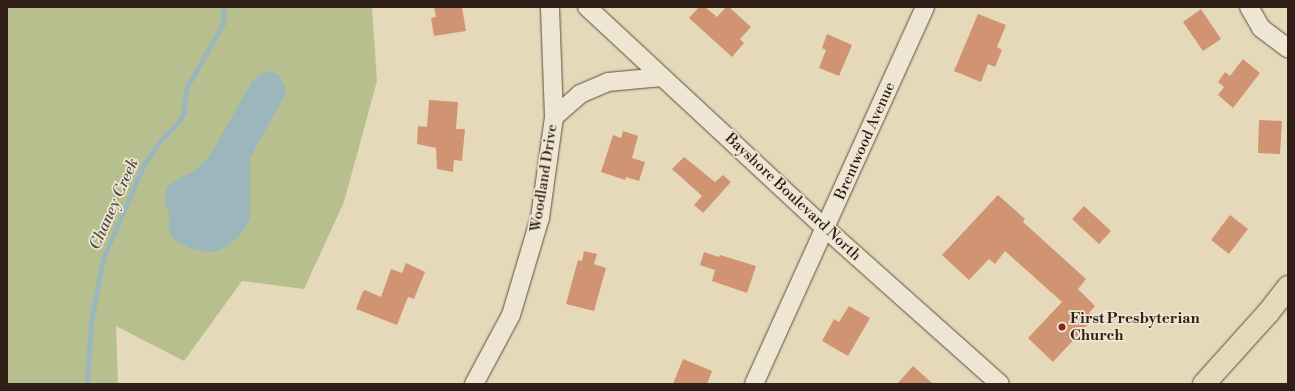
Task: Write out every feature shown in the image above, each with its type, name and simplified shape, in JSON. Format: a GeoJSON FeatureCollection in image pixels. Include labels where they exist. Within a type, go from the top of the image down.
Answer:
{"type":"FeatureCollection","features":[{"type":"Feature","properties":{"kind":"main road"},"geometry":{"type":"LineString","coordinates":[[1268,312],[1288,270]]}},
{"type":"Feature","properties":{"kind":"main road"},"geometry":{"type":"LineString","coordinates":[[1204,384],[1268,312],[1288,287]]}},
{"type":"Feature","properties":{"kind":"street","name":"Woodland Drive"},"geometry":{"type":"LineString","coordinates":[[474,384],[511,315],[540,218],[554,117],[550,7]]}},
{"type":"Feature","properties":{"kind":"street","name":"Bayshore Boulevard North"},"geometry":{"type":"LineString","coordinates":[[587,7],[825,228],[1000,384]]}},
{"type":"Feature","properties":{"kind":"street","name":"Brentwood Avenue"},"geometry":{"type":"LineString","coordinates":[[754,384],[925,7]]}},
{"type":"Feature","properties":{"kind":"street"},"geometry":{"type":"LineString","coordinates":[[1249,7],[1262,28],[1288,48]]}},
{"type":"Feature","properties":{"kind":"street"},"geometry":{"type":"LineString","coordinates":[[554,117],[580,94],[608,82],[662,77]]}},
{"type":"Feature","properties":{"kind":"green space"},"geometry":{"type":"Polygon","coordinates":[[[7,7],[372,7],[377,81],[344,202],[304,289],[242,281],[184,361],[116,326],[118,384],[7,384],[7,7]]]}},
{"type":"Feature","properties":{"kind":"water"},"geometry":{"type":"Polygon","coordinates":[[[269,71],[279,75],[286,88],[285,95],[250,158],[250,219],[239,237],[224,248],[214,252],[201,251],[188,247],[173,239],[168,228],[170,217],[166,205],[165,194],[168,186],[194,171],[209,157],[253,80],[262,73],[269,71]]]}},
{"type":"Feature","properties":{"kind":"building"},"geometry":{"type":"Polygon","coordinates":[[[434,7],[462,7],[466,31],[434,36],[431,18],[436,17],[434,7]]]}},
{"type":"Feature","properties":{"kind":"building"},"geometry":{"type":"Polygon","coordinates":[[[699,7],[705,7],[717,17],[726,7],[729,7],[751,27],[740,39],[744,43],[732,57],[689,18],[699,7]]]}},
{"type":"Feature","properties":{"kind":"building"},"geometry":{"type":"Polygon","coordinates":[[[1201,9],[1221,39],[1203,51],[1183,22],[1201,9]]]}},
{"type":"Feature","properties":{"kind":"building"},"geometry":{"type":"Polygon","coordinates":[[[978,14],[1006,25],[997,47],[1002,50],[995,67],[988,64],[981,82],[954,71],[978,14]]]}},
{"type":"Feature","properties":{"kind":"building"},"geometry":{"type":"Polygon","coordinates":[[[827,34],[852,45],[839,76],[819,68],[826,50],[822,48],[827,34]]]}},
{"type":"Feature","properties":{"kind":"building"},"geometry":{"type":"Polygon","coordinates":[[[1243,59],[1260,73],[1233,108],[1218,95],[1224,87],[1218,82],[1225,72],[1230,76],[1243,59]]]}},
{"type":"Feature","properties":{"kind":"building"},"geometry":{"type":"Polygon","coordinates":[[[429,100],[458,102],[456,129],[465,129],[462,161],[454,160],[453,172],[437,169],[436,148],[417,144],[418,126],[427,127],[429,100]]]}},
{"type":"Feature","properties":{"kind":"building"},"geometry":{"type":"Polygon","coordinates":[[[1259,120],[1282,121],[1280,154],[1258,153],[1259,120]]]}},
{"type":"Feature","properties":{"kind":"building"},"geometry":{"type":"Polygon","coordinates":[[[623,131],[638,136],[632,158],[645,162],[639,181],[626,177],[625,180],[601,172],[613,135],[621,138],[623,131]]]}},
{"type":"Feature","properties":{"kind":"building"},"geometry":{"type":"Polygon","coordinates":[[[684,157],[715,182],[723,175],[731,182],[703,213],[694,205],[702,196],[672,169],[684,157]]]}},
{"type":"Feature","properties":{"kind":"building","name":"First Presbyterian Church"},"geometry":{"type":"Polygon","coordinates":[[[998,195],[1025,219],[1023,222],[1086,279],[1078,289],[1095,306],[1089,313],[1094,318],[1053,362],[1028,338],[1062,302],[1005,251],[995,264],[989,259],[969,280],[942,255],[998,195]]]}},
{"type":"Feature","properties":{"kind":"building"},"geometry":{"type":"Polygon","coordinates":[[[1084,206],[1111,231],[1099,244],[1072,219],[1084,206]]]}},
{"type":"Feature","properties":{"kind":"building"},"geometry":{"type":"Polygon","coordinates":[[[1230,215],[1248,229],[1229,254],[1211,240],[1230,215]]]}},
{"type":"Feature","properties":{"kind":"building"},"geometry":{"type":"Polygon","coordinates":[[[584,251],[597,254],[594,264],[606,268],[594,311],[566,304],[578,260],[582,261],[584,251]]]}},
{"type":"Feature","properties":{"kind":"building"},"geometry":{"type":"Polygon","coordinates":[[[704,252],[719,257],[720,255],[756,266],[747,293],[712,281],[715,270],[700,265],[704,252]]]}},
{"type":"Feature","properties":{"kind":"building"},"geometry":{"type":"Polygon","coordinates":[[[406,263],[425,272],[414,299],[408,297],[397,325],[356,309],[363,291],[365,290],[381,297],[391,269],[402,273],[406,263]]]}},
{"type":"Feature","properties":{"kind":"building"},"geometry":{"type":"Polygon","coordinates":[[[849,306],[870,318],[848,356],[822,341],[834,319],[839,322],[849,306]]]}},
{"type":"Feature","properties":{"kind":"building"},"geometry":{"type":"Polygon","coordinates":[[[683,359],[712,371],[707,384],[673,384],[683,359]]]}},
{"type":"Feature","properties":{"kind":"building"},"geometry":{"type":"Polygon","coordinates":[[[913,366],[933,384],[897,384],[913,366]]]}},
{"type":"Feature","properties":{"kind":"waterway","name":"Chaney Creek"},"geometry":{"type":"LineString","coordinates":[[87,384],[91,323],[103,258],[144,164],[161,140],[180,120],[184,111],[187,87],[223,24],[223,7]]}},
{"type":"Feature","properties":{"kind":"place","name":"First Presbyterian Church"},"geometry":{"type":"Point","coordinates":[1062,327]}}]}
